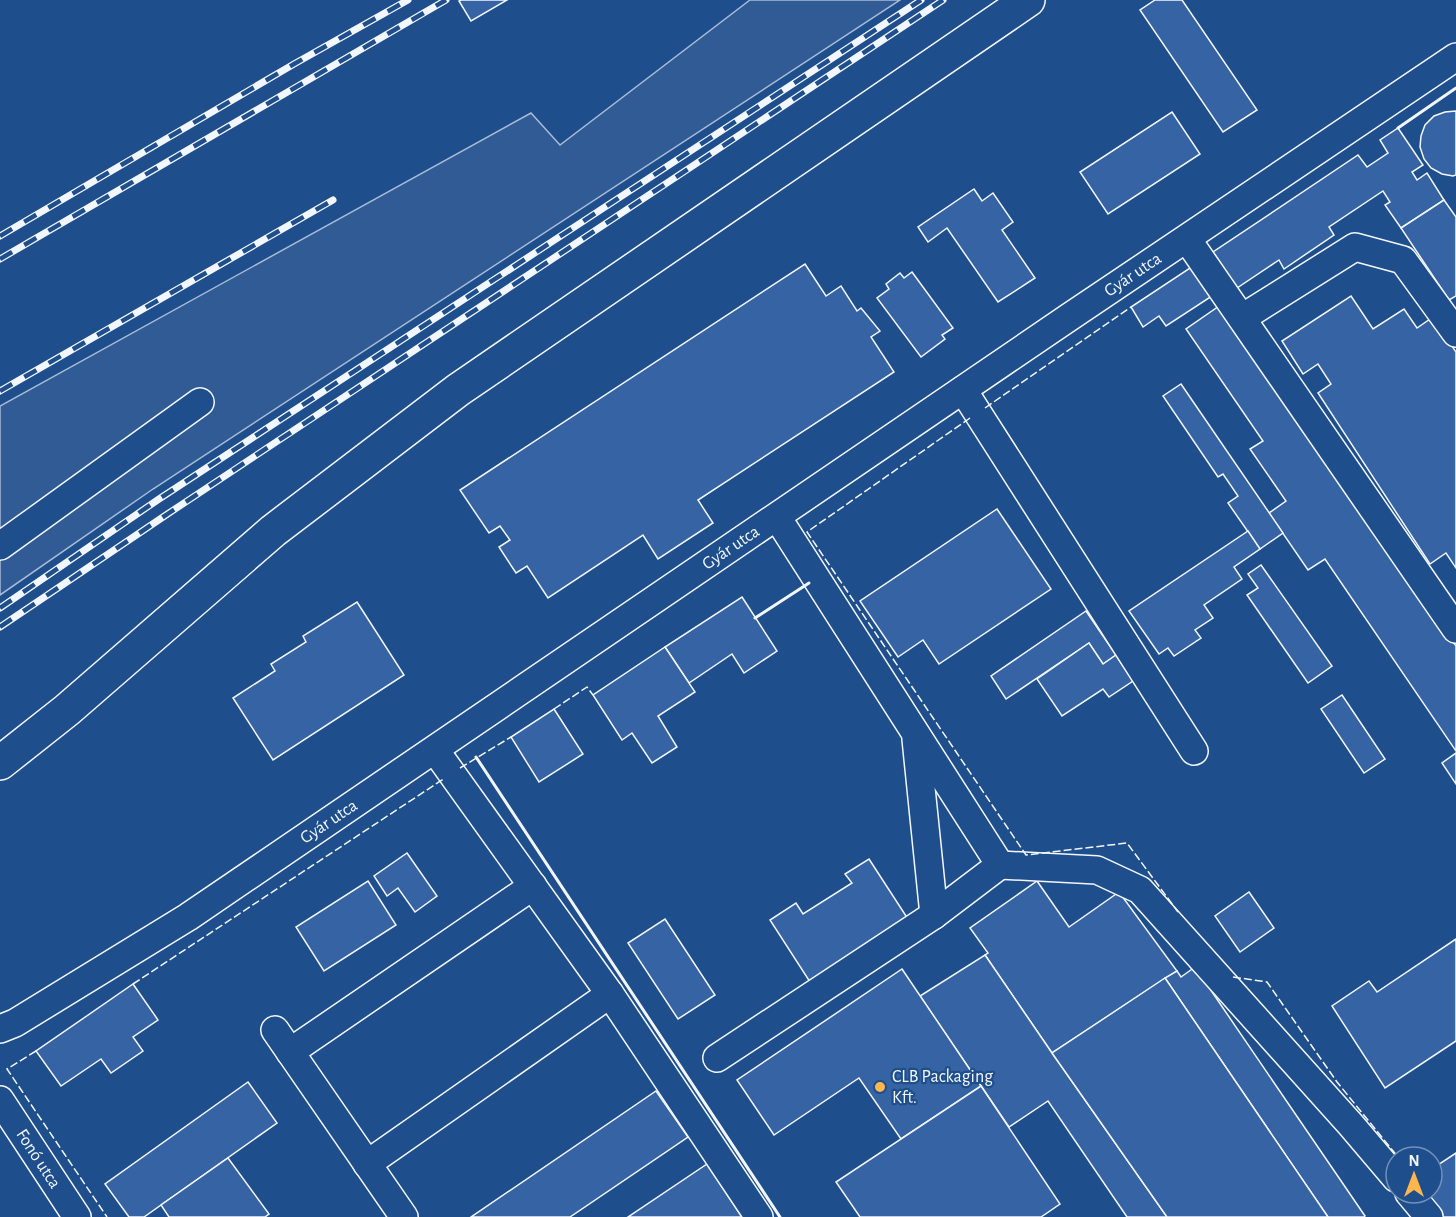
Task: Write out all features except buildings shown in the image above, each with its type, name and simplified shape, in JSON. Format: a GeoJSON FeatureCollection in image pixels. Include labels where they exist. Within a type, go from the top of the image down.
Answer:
{"type":"FeatureCollection","features":[{"type":"Feature","properties":{"kind":"main road"},"geometry":{"type":"LineString","coordinates":[[0,763],[68,710],[273,531],[458,390],[1028,0]]}},
{"type":"Feature","properties":{"kind":"street","name":"Gyár utca"},"geometry":{"type":"LineString","coordinates":[[0,1029],[15,1023],[188,917],[1456,57]]}},
{"type":"Feature","properties":{"kind":"street"},"geometry":{"type":"LineString","coordinates":[[1187,239],[1456,629]]}},
{"type":"Feature","properties":{"kind":"street"},"geometry":{"type":"LineString","coordinates":[[1242,318],[1355,247],[1403,260],[1456,333]]}},
{"type":"Feature","properties":{"kind":"street"},"geometry":{"type":"LineString","coordinates":[[963,390],[1194,751]]}},
{"type":"Feature","properties":{"kind":"street"},"geometry":{"type":"LineString","coordinates":[[0,546],[200,402]]}},
{"type":"Feature","properties":{"kind":"street"},"geometry":{"type":"LineString","coordinates":[[777,517],[1000,865]]}},
{"type":"Feature","properties":{"kind":"street"},"geometry":{"type":"LineString","coordinates":[[915,732],[934,915]]}},
{"type":"Feature","properties":{"kind":"street"},"geometry":{"type":"LineString","coordinates":[[435,750],[610,994],[759,1217]]}},
{"type":"Feature","properties":{"kind":"street"},"geometry":{"type":"LineString","coordinates":[[717,1058],[934,915],[1000,865],[1097,870],[1140,890],[1384,1164]]}},
{"type":"Feature","properties":{"kind":"street"},"geometry":{"type":"LineString","coordinates":[[404,1217],[282,1041],[533,886]]}},
{"type":"Feature","properties":{"kind":"street"},"geometry":{"type":"LineString","coordinates":[[367,1164],[610,994]]}},
{"type":"Feature","properties":{"kind":"street","name":"Fonó utca"},"geometry":{"type":"LineString","coordinates":[[0,1100],[77,1217]]}},
{"type":"Feature","properties":{"kind":"street"},"geometry":{"type":"LineString","coordinates":[[1419,1205],[1429,1217]]}},
{"type":"Feature","properties":{"kind":"shaded area"},"geometry":{"type":"Polygon","coordinates":[[[750,0],[900,0],[153,489],[0,595],[0,406],[531,113],[560,145],[750,0]]]}},
{"type":"Feature","properties":{"kind":"railway"},"geometry":{"type":"LineString","coordinates":[[0,236],[408,0]]}},
{"type":"Feature","properties":{"kind":"railway"},"geometry":{"type":"LineString","coordinates":[[0,259],[446,0]]}},
{"type":"Feature","properties":{"kind":"railway"},"geometry":{"type":"LineString","coordinates":[[0,608],[159,499],[921,0]]}},
{"type":"Feature","properties":{"kind":"railway"},"geometry":{"type":"LineString","coordinates":[[0,627],[943,0]]}},
{"type":"Feature","properties":{"kind":"railway"},"geometry":{"type":"LineString","coordinates":[[0,391],[333,200]]}},
{"type":"Feature","properties":{"kind":"fence"},"geometry":{"type":"LineString","coordinates":[[985,408],[1131,307]]}},
{"type":"Feature","properties":{"kind":"fence"},"geometry":{"type":"LineString","coordinates":[[970,418],[807,532],[1026,855],[1127,843],[1178,912]]}},
{"type":"Feature","properties":{"kind":"fence"},"geometry":{"type":"LineString","coordinates":[[554,709],[587,687],[593,695]]}},
{"type":"Feature","properties":{"kind":"fence"},"geometry":{"type":"LineString","coordinates":[[460,768],[511,737]]}},
{"type":"Feature","properties":{"kind":"fence"},"geometry":{"type":"LineString","coordinates":[[133,984],[445,778]]}},
{"type":"Feature","properties":{"kind":"fence"},"geometry":{"type":"LineString","coordinates":[[1233,977],[1267,982],[1337,1082],[1388,1145]]}},
{"type":"Feature","properties":{"kind":"fence"},"geometry":{"type":"LineString","coordinates":[[36,1051],[7,1069],[107,1217]]}},
{"type":"Feature","properties":{"kind":"wall"},"geometry":{"type":"LineString","coordinates":[[1398,128],[1456,88]]}},
{"type":"Feature","properties":{"kind":"wall"},"geometry":{"type":"LineString","coordinates":[[755,618],[809,583]]}},
{"type":"Feature","properties":{"kind":"wall"},"geometry":{"type":"LineString","coordinates":[[476,757],[780,1217]]}},
{"type":"Feature","properties":{"kind":"place","name":"CLB Packaging Kft."},"geometry":{"type":"Point","coordinates":[880,1087]}}]}
